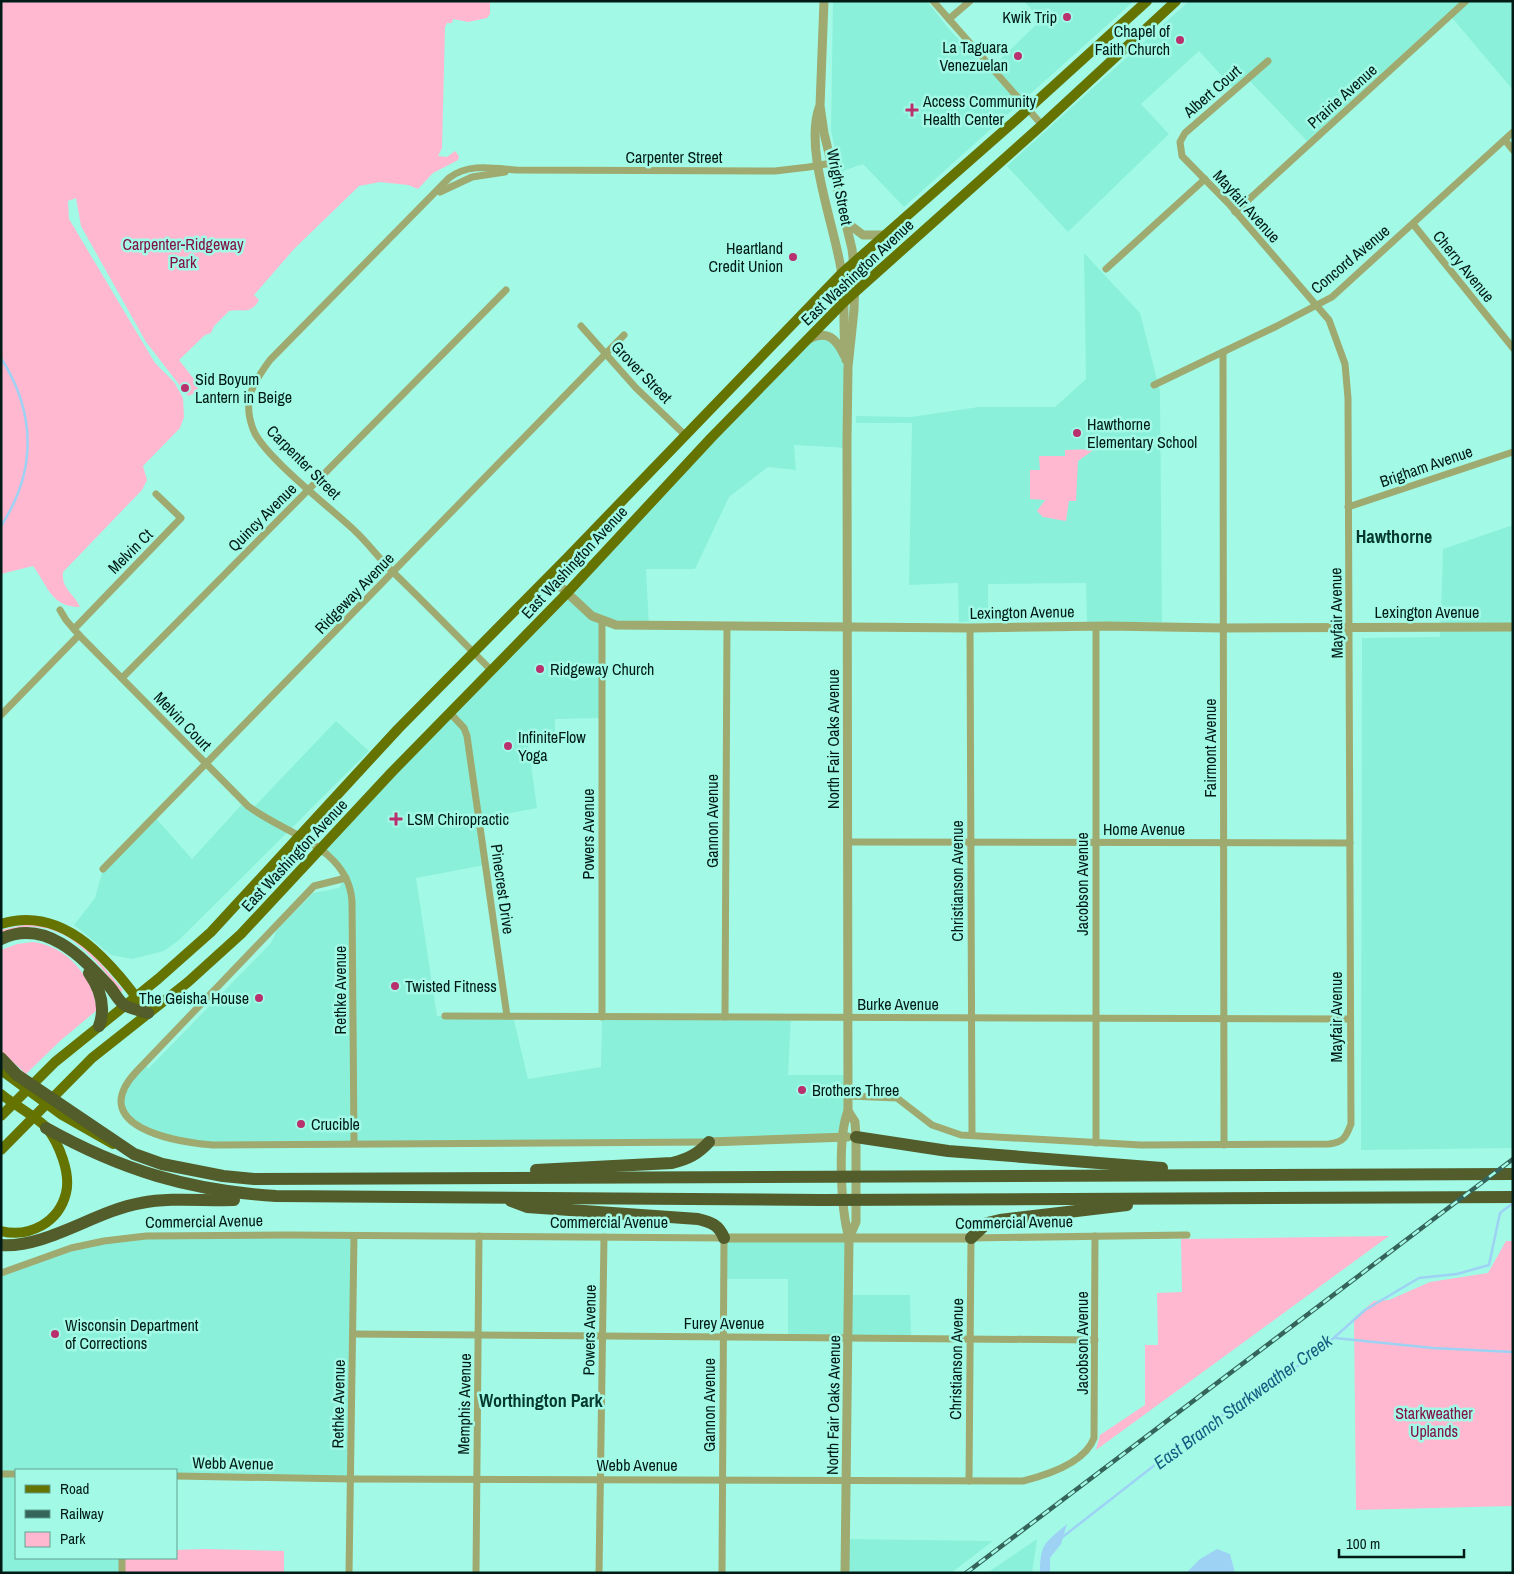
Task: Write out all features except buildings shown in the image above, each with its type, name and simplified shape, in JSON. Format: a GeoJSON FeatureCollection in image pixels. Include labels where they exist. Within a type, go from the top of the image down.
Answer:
{"type":"FeatureCollection","features":[{"type":"Feature","properties":{"kind":"highway"},"geometry":{"type":"LineString","coordinates":[[1,939],[19,933],[43,934],[58,940],[76,954],[110,987],[124,1006],[148,1013]]}},
{"type":"Feature","properties":{"kind":"highway"},"geometry":{"type":"LineString","coordinates":[[76,954],[99,991],[103,1010],[99,1026]]}},
{"type":"Feature","properties":{"kind":"highway"},"geometry":{"type":"LineString","coordinates":[[1,1058],[17,1074],[134,1154],[162,1164],[223,1176],[254,1179],[1513,1174]]}},
{"type":"Feature","properties":{"kind":"highway"},"geometry":{"type":"LineString","coordinates":[[46,1128],[80,1147],[158,1178],[220,1192],[276,1196],[821,1200],[1513,1197]]}},
{"type":"Feature","properties":{"kind":"highway"},"geometry":{"type":"LineString","coordinates":[[856,1137],[948,1151],[1246,1176]]}},
{"type":"Feature","properties":{"kind":"highway"},"geometry":{"type":"LineString","coordinates":[[363,1180],[672,1163],[688,1159],[700,1152],[709,1142]]}},
{"type":"Feature","properties":{"kind":"highway"},"geometry":{"type":"LineString","coordinates":[[1,1245],[34,1242],[106,1214],[141,1203],[172,1200],[233,1200],[276,1196]]}},
{"type":"Feature","properties":{"kind":"highway"},"geometry":{"type":"LineString","coordinates":[[499,1198],[527,1207],[698,1219],[717,1226],[724,1238]]}},
{"type":"Feature","properties":{"kind":"highway"},"geometry":{"type":"LineString","coordinates":[[971,1238],[987,1223],[1000,1220],[1193,1198]]}},
{"type":"Feature","properties":{"kind":"main road","name":"East Washington Avenue"},"geometry":{"type":"LineString","coordinates":[[1,1116],[55,1062],[136,997],[210,932],[298,836],[473,652],[842,273],[1147,1]]}},
{"type":"Feature","properties":{"kind":"main road","name":"East Washington Avenue"},"geometry":{"type":"LineString","coordinates":[[1,1150],[73,1076],[221,954],[491,670],[567,593],[711,438],[844,302],[1042,125],[1176,1]]}},
{"type":"Feature","properties":{"kind":"main road"},"geometry":{"type":"LineString","coordinates":[[1,924],[30,918],[54,923],[64,929],[93,950],[128,986],[148,1013]]}},
{"type":"Feature","properties":{"kind":"main road"},"geometry":{"type":"LineString","coordinates":[[1,1070],[62,1115],[100,1139],[134,1154]]}},
{"type":"Feature","properties":{"kind":"main road"},"geometry":{"type":"LineString","coordinates":[[1,1094],[46,1128],[62,1157],[66,1172],[66,1192],[63,1202],[50,1220],[39,1228],[20,1232],[1,1231]]}},
{"type":"Feature","properties":{"kind":"street","name":"Wright Street"},"geometry":{"type":"LineString","coordinates":[[824,1],[820,106],[815,132],[819,165],[842,273]]}},
{"type":"Feature","properties":{"kind":"street"},"geometry":{"type":"LineString","coordinates":[[933,1],[1042,125]]}},
{"type":"Feature","properties":{"kind":"street"},"geometry":{"type":"LineString","coordinates":[[949,19],[970,1]]}},
{"type":"Feature","properties":{"kind":"street","name":"Prairie Avenue"},"geometry":{"type":"LineString","coordinates":[[1235,212],[1466,1]]}},
{"type":"Feature","properties":{"kind":"street","name":"Albert Court"},"geometry":{"type":"LineString","coordinates":[[1180,147],[1185,133],[1268,61]]}},
{"type":"Feature","properties":{"kind":"street","name":"Wright Street"},"geometry":{"type":"LineString","coordinates":[[820,106],[854,263]]}},
{"type":"Feature","properties":{"kind":"street","name":"Concord Avenue"},"geometry":{"type":"LineString","coordinates":[[1154,384],[1223,352],[1332,297],[1513,132]]}},
{"type":"Feature","properties":{"kind":"street"},"geometry":{"type":"LineString","coordinates":[[1504,140],[1513,150]]}},
{"type":"Feature","properties":{"kind":"street","name":"Mayfair Avenue"},"geometry":{"type":"LineString","coordinates":[[1180,147],[1182,156],[1235,212],[1318,305],[1329,320],[1345,364],[1348,398],[1351,1124],[1346,1137],[1337,1143],[1224,1145]]}},
{"type":"Feature","properties":{"kind":"street","name":"Carpenter Street"},"geometry":{"type":"LineString","coordinates":[[491,670],[393,572],[357,532],[269,452],[253,431],[248,406],[254,381],[270,360],[454,174],[468,169],[774,171],[831,162]]}},
{"type":"Feature","properties":{"kind":"street"},"geometry":{"type":"LineString","coordinates":[[1106,269],[1205,179]]}},
{"type":"Feature","properties":{"kind":"street"},"geometry":{"type":"LineString","coordinates":[[846,222],[863,236],[886,235]]}},
{"type":"Feature","properties":{"kind":"street","name":"Cherry Avenue"},"geometry":{"type":"LineString","coordinates":[[1413,224],[1513,348]]}},
{"type":"Feature","properties":{"kind":"street","name":"North Fair Oaks Avenue"},"geometry":{"type":"LineString","coordinates":[[847,362],[855,292],[854,263]]}},
{"type":"Feature","properties":{"kind":"street","name":"North Fair Oaks Avenue"},"geometry":{"type":"LineString","coordinates":[[842,273],[847,362],[848,627],[848,1111],[843,1123],[842,1138],[844,1222],[849,1238],[845,1573]]}},
{"type":"Feature","properties":{"kind":"street","name":"Quincy Avenue"},"geometry":{"type":"LineString","coordinates":[[122,678],[506,290]]}},
{"type":"Feature","properties":{"kind":"street","name":"Grover Street"},"geometry":{"type":"LineString","coordinates":[[581,326],[636,388],[685,435]]}},
{"type":"Feature","properties":{"kind":"street","name":"Ridgeway Avenue"},"geometry":{"type":"LineString","coordinates":[[103,869],[624,335]]}},
{"type":"Feature","properties":{"kind":"street"},"geometry":{"type":"LineString","coordinates":[[806,340],[819,335],[829,335],[836,340],[847,362]]}},
{"type":"Feature","properties":{"kind":"street","name":"Fairmont Avenue"},"geometry":{"type":"LineString","coordinates":[[1223,352],[1224,1145]]}},
{"type":"Feature","properties":{"kind":"street","name":"Brigham Avenue"},"geometry":{"type":"LineString","coordinates":[[1348,507],[1513,452]]}},
{"type":"Feature","properties":{"kind":"street","name":"Melvin Ct"},"geometry":{"type":"LineString","coordinates":[[74,629],[181,518],[156,494]]}},
{"type":"Feature","properties":{"kind":"street","name":"Lexington Avenue"},"geometry":{"type":"LineString","coordinates":[[549,576],[592,616],[616,625],[970,628],[1096,626],[1224,628],[1513,626]]}},
{"type":"Feature","properties":{"kind":"street","name":"Melvin Court"},"geometry":{"type":"LineString","coordinates":[[60,610],[79,635],[205,764],[252,809],[320,849]]}},
{"type":"Feature","properties":{"kind":"street","name":"Powers Avenue"},"geometry":{"type":"LineString","coordinates":[[602,621],[602,1017]]}},
{"type":"Feature","properties":{"kind":"street","name":"Gannon Avenue"},"geometry":{"type":"LineString","coordinates":[[724,1017],[727,626]]}},
{"type":"Feature","properties":{"kind":"street","name":"Jacobson Avenue"},"geometry":{"type":"LineString","coordinates":[[1096,626],[1096,1143]]}},
{"type":"Feature","properties":{"kind":"street","name":"Christianson Avenue"},"geometry":{"type":"LineString","coordinates":[[970,628],[972,1135]]}},
{"type":"Feature","properties":{"kind":"street"},"geometry":{"type":"LineString","coordinates":[[1,714],[79,635]]}},
{"type":"Feature","properties":{"kind":"street","name":"Pinecrest Drive"},"geometry":{"type":"LineString","coordinates":[[450,713],[464,728],[467,736],[507,1016]]}},
{"type":"Feature","properties":{"kind":"street","name":"Home Avenue"},"geometry":{"type":"LineString","coordinates":[[847,842],[1350,843]]}},
{"type":"Feature","properties":{"kind":"street","name":"Rethke Avenue"},"geometry":{"type":"LineString","coordinates":[[320,849],[334,859],[346,878],[352,893],[354,1142]]}},
{"type":"Feature","properties":{"kind":"street"},"geometry":{"type":"LineString","coordinates":[[346,878],[314,886],[126,1084],[120,1099],[125,1115],[136,1124],[152,1132],[186,1142],[213,1144],[709,1142],[856,1137]]}},
{"type":"Feature","properties":{"kind":"street","name":"Burke Avenue"},"geometry":{"type":"LineString","coordinates":[[445,1016],[1350,1019]]}},
{"type":"Feature","properties":{"kind":"street"},"geometry":{"type":"LineString","coordinates":[[848,1096],[897,1098],[932,1125],[946,1131],[972,1135],[1096,1143],[1224,1145]]}},
{"type":"Feature","properties":{"kind":"street","name":"North Fair Oaks Avenue"},"geometry":{"type":"LineString","coordinates":[[848,1111],[854,1122],[856,1137],[856,1222],[849,1238]]}},
{"type":"Feature","properties":{"kind":"street","name":"Commercial Avenue"},"geometry":{"type":"LineString","coordinates":[[1,1273],[34,1260],[83,1245],[146,1236],[971,1238],[1187,1235]]}},
{"type":"Feature","properties":{"kind":"street","name":"Rethke Avenue"},"geometry":{"type":"LineString","coordinates":[[349,1573],[354,1236]]}},
{"type":"Feature","properties":{"kind":"street","name":"Memphis Avenue"},"geometry":{"type":"LineString","coordinates":[[476,1573],[479,1236]]}},
{"type":"Feature","properties":{"kind":"street","name":"Jacobson Avenue"},"geometry":{"type":"LineString","coordinates":[[1089,1447],[1096,1431],[1096,1236]]}},
{"type":"Feature","properties":{"kind":"street","name":"Powers Avenue"},"geometry":{"type":"LineString","coordinates":[[599,1573],[604,1237]]}},
{"type":"Feature","properties":{"kind":"street","name":"Gannon Avenue"},"geometry":{"type":"LineString","coordinates":[[722,1573],[724,1238]]}},
{"type":"Feature","properties":{"kind":"street","name":"Christianson Avenue"},"geometry":{"type":"LineString","coordinates":[[969,1481],[971,1238]]}},
{"type":"Feature","properties":{"kind":"street","name":"Furey Avenue"},"geometry":{"type":"LineString","coordinates":[[353,1334],[1095,1340]]}},
{"type":"Feature","properties":{"kind":"street","name":"Webb Avenue"},"geometry":{"type":"LineString","coordinates":[[178,1476],[350,1479],[1023,1481],[1045,1476],[1064,1468],[1089,1447]]}},
{"type":"Feature","properties":{"kind":"street"},"geometry":{"type":"LineString","coordinates":[[1,1474],[15,1474]]}},
{"type":"Feature","properties":{"kind":"street"},"geometry":{"type":"LineString","coordinates":[[122,1559],[122,1573]]}},
{"type":"Feature","properties":{"kind":"shaded area"},"geometry":{"type":"Polygon","coordinates":[[[833,1],[927,1],[949,29],[988,71],[1041,20],[1024,1],[1134,1],[904,207],[863,164],[840,172],[831,131],[833,1]]]}},
{"type":"Feature","properties":{"kind":"shaded area"},"geometry":{"type":"Polygon","coordinates":[[[1189,1],[1513,1],[1513,90],[1448,13],[1307,141],[1245,76],[1232,87],[1199,51],[1141,104],[1169,134],[1068,232],[1007,166],[1189,1]]]}},
{"type":"Feature","properties":{"kind":"shaded area"},"geometry":{"type":"Polygon","coordinates":[[[1084,253],[1140,313],[1160,391],[1162,622],[1087,622],[1086,583],[988,584],[988,621],[959,622],[958,583],[909,585],[912,423],[856,423],[856,416],[911,417],[979,407],[1055,407],[1086,379],[1084,253]]]}},
{"type":"Feature","properties":{"kind":"shaded area"},"geometry":{"type":"Polygon","coordinates":[[[822,334],[846,358],[847,448],[794,445],[796,470],[768,467],[729,497],[695,569],[646,569],[649,626],[603,621],[602,718],[555,719],[555,741],[528,742],[537,808],[478,819],[485,865],[416,878],[437,1016],[513,1016],[528,1079],[601,1067],[602,1017],[791,1017],[788,1075],[848,1075],[842,1138],[213,1145],[168,1138],[125,1115],[121,1092],[145,1063],[148,1069],[271,943],[277,930],[313,893],[339,888],[346,877],[320,849],[806,340],[822,334]]]}},
{"type":"Feature","properties":{"kind":"shaded area"},"geometry":{"type":"Polygon","coordinates":[[[1513,525],[1513,1148],[1361,1150],[1362,638],[1440,637],[1443,549],[1513,525]]]}},
{"type":"Feature","properties":{"kind":"shaded area"},"geometry":{"type":"Polygon","coordinates":[[[336,721],[369,751],[179,940],[164,951],[132,959],[111,955],[74,925],[95,898],[103,869],[154,816],[192,859],[244,802],[252,809],[336,721]]]}},
{"type":"Feature","properties":{"kind":"shaded area"},"geometry":{"type":"Polygon","coordinates":[[[354,1236],[350,1479],[178,1476],[178,1469],[15,1469],[15,1559],[122,1559],[122,1573],[1,1573],[1,1273],[33,1261],[126,1238],[354,1236]]]}},
{"type":"Feature","properties":{"kind":"shaded area"},"geometry":{"type":"Polygon","coordinates":[[[724,1238],[849,1238],[849,1295],[910,1295],[911,1338],[788,1338],[788,1279],[724,1279],[724,1238]]]}},
{"type":"Feature","properties":{"kind":"shaded area"},"geometry":{"type":"Polygon","coordinates":[[[846,1539],[993,1541],[951,1573],[845,1573],[846,1539]]]}},
{"type":"Feature","properties":{"kind":"shaded area"},"geometry":{"type":"Polygon","coordinates":[[[1037,1539],[1032,1573],[987,1573],[1037,1539]]]}},
{"type":"Feature","properties":{"kind":"green space","name":"Carpenter-Ridgeway Park"},"geometry":{"type":"Polygon","coordinates":[[[1,1],[490,1],[490,14],[487,18],[468,22],[453,19],[452,23],[447,23],[445,27],[442,148],[438,156],[447,157],[455,151],[459,156],[458,160],[433,173],[418,189],[408,185],[380,182],[359,186],[294,249],[254,295],[259,300],[256,305],[249,310],[229,311],[214,326],[211,333],[205,335],[179,360],[197,383],[198,392],[188,396],[146,342],[81,226],[76,198],[68,201],[69,219],[155,363],[174,382],[183,398],[184,417],[180,428],[143,466],[147,480],[142,490],[63,572],[64,583],[80,607],[70,606],[56,599],[33,566],[1,574],[1,1]]]}},
{"type":"Feature","properties":{"kind":"green space"},"geometry":{"type":"Polygon","coordinates":[[[1095,449],[1078,461],[1076,501],[1069,501],[1066,521],[1043,517],[1037,511],[1045,500],[1030,499],[1030,470],[1040,470],[1039,456],[1065,456],[1065,450],[1095,449]]]}},
{"type":"Feature","properties":{"kind":"green space"},"geometry":{"type":"Polygon","coordinates":[[[25,925],[42,926],[56,930],[70,936],[93,955],[123,990],[121,992],[84,950],[71,939],[56,931],[40,927],[21,928],[1,933],[1,930],[25,925]]]}},
{"type":"Feature","properties":{"kind":"green space"},"geometry":{"type":"Polygon","coordinates":[[[33,942],[57,950],[76,965],[90,986],[97,1010],[60,1041],[26,1074],[1,1051],[1,950],[17,944],[33,942]]]}},
{"type":"Feature","properties":{"kind":"green space"},"geometry":{"type":"Polygon","coordinates":[[[1389,1236],[1096,1450],[1100,1435],[1145,1405],[1145,1345],[1158,1345],[1157,1293],[1182,1292],[1181,1239],[1389,1236]]]}},
{"type":"Feature","properties":{"kind":"green space","name":"Starkweather Uplands"},"geometry":{"type":"Polygon","coordinates":[[[1506,1241],[1513,1241],[1513,1506],[1356,1510],[1354,1318],[1374,1301],[1389,1300],[1430,1282],[1488,1273],[1506,1241]]]}},
{"type":"Feature","properties":{"kind":"green space"},"geometry":{"type":"Polygon","coordinates":[[[178,1550],[284,1551],[284,1573],[122,1573],[122,1559],[178,1559],[178,1550]]]}},
{"type":"Feature","properties":{"kind":"water"},"geometry":{"type":"Polygon","coordinates":[[[1067,1524],[1061,1544],[1050,1558],[1050,1573],[1040,1573],[1041,1555],[1045,1544],[1067,1524]]]}},
{"type":"Feature","properties":{"kind":"water"},"geometry":{"type":"Polygon","coordinates":[[[1217,1549],[1230,1554],[1235,1573],[1186,1573],[1200,1559],[1217,1549]]]}},
{"type":"Feature","properties":{"kind":"waterway"},"geometry":{"type":"LineString","coordinates":[[1,358],[13,379],[21,400],[28,442],[21,484],[13,505],[1,526]]}},
{"type":"Feature","properties":{"kind":"waterway","name":"East Branch Starkweather Creek"},"geometry":{"type":"LineString","coordinates":[[1060,1539],[1192,1436],[1282,1374],[1308,1361],[1365,1310],[1419,1278],[1457,1274],[1489,1265],[1500,1213],[1513,1203]]}},
{"type":"Feature","properties":{"kind":"waterway"},"geometry":{"type":"LineString","coordinates":[[1335,1338],[1433,1348],[1513,1352]]}},
{"type":"Feature","properties":{"kind":"railway"},"geometry":{"type":"LineString","coordinates":[[966,1573],[1513,1159]]}},
{"type":"Feature","properties":{"kind":"place","name":"Kwik Trip"},"geometry":{"type":"Point","coordinates":[1067,17]}},
{"type":"Feature","properties":{"kind":"place","name":"Chapel of Faith Church"},"geometry":{"type":"Point","coordinates":[1180,40]}},
{"type":"Feature","properties":{"kind":"place","name":"La Taguara Venezuelan"},"geometry":{"type":"Point","coordinates":[1018,56]}},
{"type":"Feature","properties":{"kind":"place","name":"Access Community Health Center"},"geometry":{"type":"Point","coordinates":[912,110]}},
{"type":"Feature","properties":{"kind":"place","name":"Heartland Credit Union"},"geometry":{"type":"Point","coordinates":[793,257]}},
{"type":"Feature","properties":{"kind":"place","name":"Sid Boyum Lantern in Beige"},"geometry":{"type":"Point","coordinates":[185,388]}},
{"type":"Feature","properties":{"kind":"place","name":"Hawthorne Elementary School"},"geometry":{"type":"Point","coordinates":[1077,433]}},
{"type":"Feature","properties":{"kind":"place","name":"Ridgeway Church"},"geometry":{"type":"Point","coordinates":[540,669]}},
{"type":"Feature","properties":{"kind":"place","name":"InfiniteFlow Yoga"},"geometry":{"type":"Point","coordinates":[508,746]}},
{"type":"Feature","properties":{"kind":"place","name":"LSM Chiropractic"},"geometry":{"type":"Point","coordinates":[396,819]}},
{"type":"Feature","properties":{"kind":"place","name":"Twisted Fitness"},"geometry":{"type":"Point","coordinates":[395,986]}},
{"type":"Feature","properties":{"kind":"place","name":"The Geisha House"},"geometry":{"type":"Point","coordinates":[259,998]}},
{"type":"Feature","properties":{"kind":"place","name":"Brothers Three"},"geometry":{"type":"Point","coordinates":[802,1090]}},
{"type":"Feature","properties":{"kind":"place","name":"Crucible"},"geometry":{"type":"Point","coordinates":[301,1124]}},
{"type":"Feature","properties":{"kind":"place","name":"Wisconsin Department of Corrections"},"geometry":{"type":"Point","coordinates":[55,1334]}},
{"type":"Feature","properties":{"kind":"district","name":"Hawthorne"},"geometry":{"type":"Point","coordinates":[1394,537]}},
{"type":"Feature","properties":{"kind":"district","name":"Worthington Park"},"geometry":{"type":"Point","coordinates":[541,1401]}}]}
